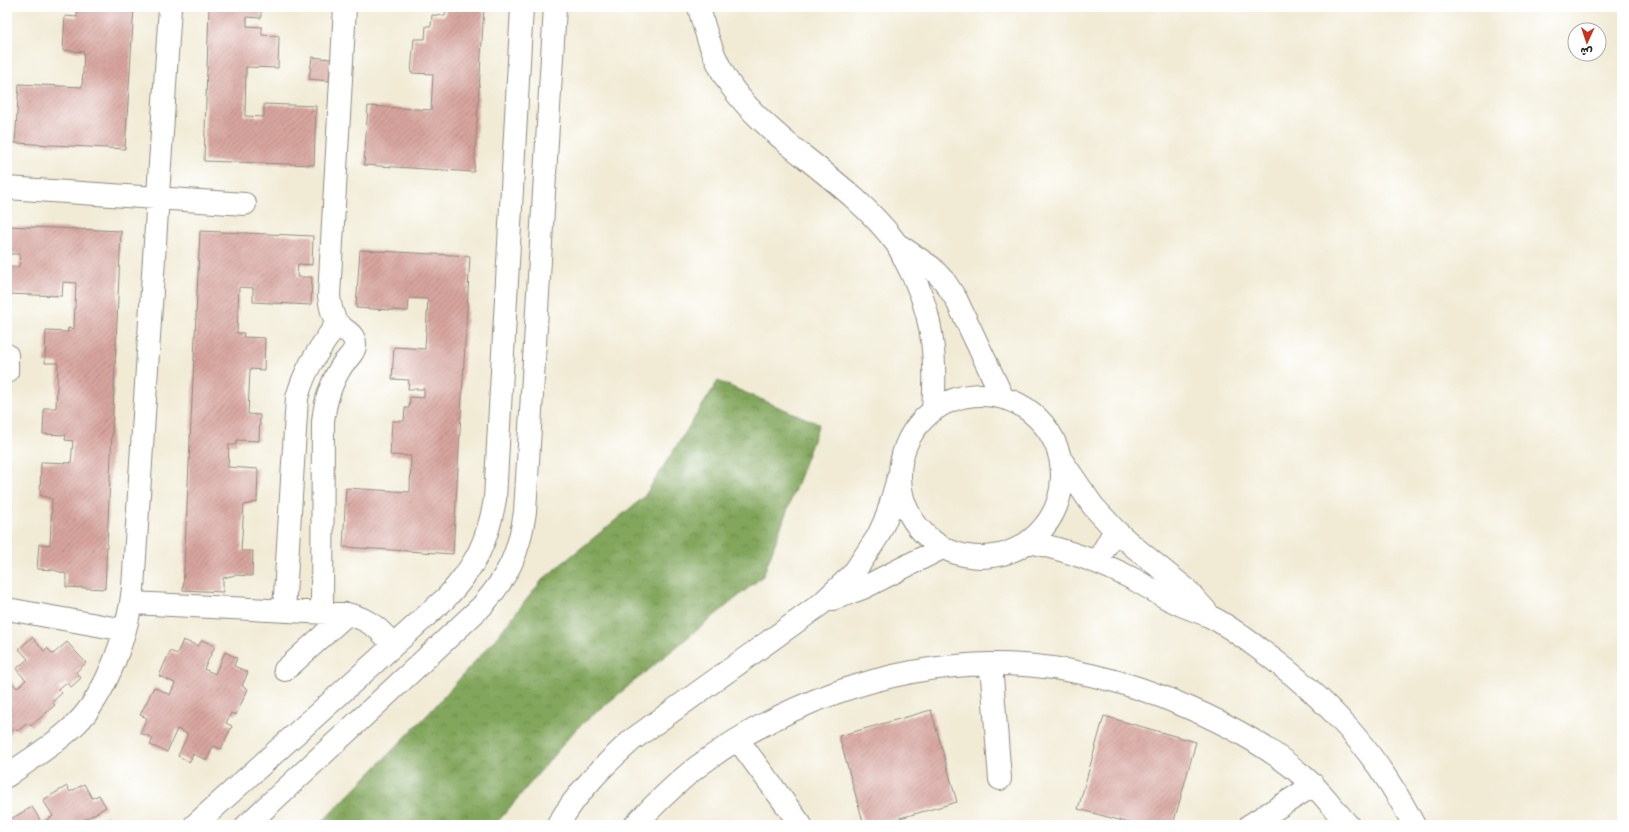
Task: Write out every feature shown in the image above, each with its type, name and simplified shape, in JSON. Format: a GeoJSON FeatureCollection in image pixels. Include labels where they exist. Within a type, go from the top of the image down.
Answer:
{"type":"FeatureCollection","features":[{"type":"Feature","properties":{"kind":"street"},"geometry":{"type":"LineString","coordinates":[[7,776],[66,733],[87,712],[96,698],[114,661],[125,630],[132,603],[170,7]]}},
{"type":"Feature","properties":{"kind":"street"},"geometry":{"type":"LineString","coordinates":[[322,612],[322,430],[324,408],[333,382],[354,350],[355,344],[350,333],[337,323],[330,306],[329,296],[345,7]]}},
{"type":"Feature","properties":{"kind":"street"},"geometry":{"type":"LineString","coordinates":[[195,825],[393,646],[459,584],[471,568],[488,533],[495,499],[522,7]]}},
{"type":"Feature","properties":{"kind":"street"},"geometry":{"type":"LineString","coordinates":[[247,825],[478,611],[495,591],[515,558],[525,512],[555,7]]}},
{"type":"Feature","properties":{"kind":"street"},"geometry":{"type":"LineString","coordinates":[[699,7],[705,32],[715,56],[727,80],[742,101],[760,120],[870,213],[896,244],[922,295],[928,318],[934,364],[933,410]]}},
{"type":"Feature","properties":{"kind":"street"},"geometry":{"type":"LineString","coordinates":[[7,188],[245,204]]}},
{"type":"Feature","properties":{"kind":"street"},"geometry":{"type":"LineString","coordinates":[[896,244],[931,267],[945,282],[956,299],[1003,398]]}},
{"type":"Feature","properties":{"kind":"street"},"geometry":{"type":"LineString","coordinates":[[284,611],[297,398],[300,384],[307,368],[337,323]]}},
{"type":"Feature","properties":{"kind":"street"},"geometry":{"type":"LineString","coordinates":[[7,354],[7,372]]}},
{"type":"Feature","properties":{"kind":"street"},"geometry":{"type":"LineString","coordinates":[[984,395],[1003,398],[1020,404],[1035,415],[1047,428],[1057,444],[1062,462],[1063,480],[1060,498],[1054,515],[1043,530],[1030,542],[1014,551],[996,557],[978,558],[959,555],[942,548],[927,537],[906,509],[901,491],[900,473],[902,455],[909,438],[919,423],[933,410],[948,402],[966,396],[984,395]]}},
{"type":"Feature","properties":{"kind":"street"},"geometry":{"type":"LineString","coordinates":[[1062,462],[1093,506],[1115,530],[1185,588],[1212,617]]}},
{"type":"Feature","properties":{"kind":"street"},"geometry":{"type":"LineString","coordinates":[[558,825],[588,783],[632,740],[821,604],[853,574],[866,556],[887,516],[900,473]]}},
{"type":"Feature","properties":{"kind":"street"},"geometry":{"type":"LineString","coordinates":[[1096,562],[1115,530]]}},
{"type":"Feature","properties":{"kind":"street"},"geometry":{"type":"LineString","coordinates":[[1030,542],[1059,548],[1096,562],[1135,580],[1174,602],[1212,617],[1288,670],[1323,701],[1354,734],[1382,771],[1414,825]]}},
{"type":"Feature","properties":{"kind":"street"},"geometry":{"type":"LineString","coordinates":[[821,604],[863,588],[942,548]]}},
{"type":"Feature","properties":{"kind":"street"},"geometry":{"type":"LineString","coordinates":[[132,603],[347,614],[366,620],[377,627],[386,635],[393,646]]}},
{"type":"Feature","properties":{"kind":"street"},"geometry":{"type":"LineString","coordinates":[[7,609],[125,630]]}},
{"type":"Feature","properties":{"kind":"street"},"geometry":{"type":"LineString","coordinates":[[285,670],[347,614]]}},
{"type":"Feature","properties":{"kind":"street"},"geometry":{"type":"LineString","coordinates":[[991,664],[1000,779]]}},
{"type":"Feature","properties":{"kind":"street"},"geometry":{"type":"LineString","coordinates":[[635,825],[661,798],[698,767],[738,740],[776,718],[817,700],[859,685],[902,674],[991,664],[1035,667],[1078,673],[1121,683],[1163,696],[1203,714],[1242,734],[1279,758],[1314,785],[1348,825]]}},
{"type":"Feature","properties":{"kind":"street"},"geometry":{"type":"LineString","coordinates":[[738,740],[801,825]]}},
{"type":"Feature","properties":{"kind":"street"},"geometry":{"type":"LineString","coordinates":[[1250,825],[1314,785]]}},
{"type":"Feature","properties":{"kind":"green space"},"geometry":{"type":"Polygon","coordinates":[[[718,381],[819,424],[763,576],[576,729],[495,825],[319,825],[430,712],[495,639],[543,579],[644,497],[718,381]]]}},
{"type":"Feature","properties":{"kind":"building"},"geometry":{"type":"Polygon","coordinates":[[[77,7],[134,7],[125,149],[15,143],[19,84],[82,87],[84,52],[63,50],[65,16],[77,17],[77,7]]]}},
{"type":"Feature","properties":{"kind":"building"},"geometry":{"type":"Polygon","coordinates":[[[209,7],[261,7],[261,18],[247,17],[247,26],[262,27],[262,35],[279,36],[278,68],[246,67],[245,116],[264,117],[264,104],[316,106],[314,165],[204,161],[209,7]]]}},
{"type":"Feature","properties":{"kind":"building"},"geometry":{"type":"Polygon","coordinates":[[[446,7],[484,7],[474,172],[364,165],[368,106],[431,110],[433,74],[411,73],[414,39],[425,39],[426,26],[431,26],[432,15],[445,16],[446,7]]]}},
{"type":"Feature","properties":{"kind":"building"},"geometry":{"type":"Polygon","coordinates":[[[312,57],[331,59],[329,81],[309,79],[312,57]]]}},
{"type":"Feature","properties":{"kind":"building"},"geometry":{"type":"Polygon","coordinates":[[[8,226],[121,231],[105,589],[66,587],[66,574],[54,570],[37,569],[39,544],[50,545],[52,499],[40,495],[41,462],[71,463],[73,441],[65,440],[66,435],[43,434],[44,408],[56,408],[58,363],[45,363],[46,331],[68,332],[68,328],[74,329],[76,283],[63,282],[62,296],[7,294],[7,267],[19,267],[20,254],[7,254],[8,226]]]}},
{"type":"Feature","properties":{"kind":"building"},"geometry":{"type":"Polygon","coordinates":[[[200,231],[313,236],[312,265],[298,264],[297,277],[312,277],[311,305],[253,302],[253,288],[239,287],[237,333],[244,333],[243,337],[265,338],[264,370],[250,369],[248,414],[260,415],[259,441],[237,440],[236,445],[229,445],[228,467],[258,469],[257,502],[244,505],[241,551],[253,551],[252,576],[235,575],[223,578],[223,592],[183,590],[200,231]]]}},
{"type":"Feature","properties":{"kind":"building"},"geometry":{"type":"Polygon","coordinates":[[[360,250],[470,256],[453,554],[343,547],[346,488],[410,492],[411,456],[390,455],[392,421],[404,421],[405,408],[409,408],[410,397],[424,398],[424,389],[408,389],[409,380],[392,379],[394,347],[425,349],[428,299],[409,298],[408,311],[356,308],[360,250]]]}},
{"type":"Feature","properties":{"kind":"building"},"geometry":{"type":"Polygon","coordinates":[[[32,637],[44,651],[47,648],[53,654],[67,642],[86,663],[76,672],[81,678],[71,687],[66,683],[58,689],[62,693],[52,702],[55,705],[31,726],[28,723],[17,731],[15,728],[7,735],[7,679],[8,678],[17,688],[26,680],[16,669],[28,659],[19,649],[32,637]]]}},
{"type":"Feature","properties":{"kind":"building"},"geometry":{"type":"Polygon","coordinates":[[[183,640],[198,646],[202,640],[215,646],[204,669],[215,674],[225,652],[237,658],[234,666],[248,672],[242,686],[248,689],[236,715],[231,713],[226,723],[232,726],[221,749],[213,746],[207,760],[193,754],[190,762],[178,756],[188,734],[177,729],[167,752],[150,745],[153,738],[140,733],[147,718],[140,715],[154,687],[170,695],[175,683],[159,676],[170,651],[177,654],[183,640]]]}},
{"type":"Feature","properties":{"kind":"building"},"geometry":{"type":"Polygon","coordinates":[[[931,710],[957,802],[875,825],[864,825],[839,736],[931,710]]]}},
{"type":"Feature","properties":{"kind":"building"},"geometry":{"type":"Polygon","coordinates":[[[1104,716],[1196,742],[1173,825],[1137,825],[1078,809],[1104,716]]]}},
{"type":"Feature","properties":{"kind":"building"},"geometry":{"type":"Polygon","coordinates":[[[84,784],[92,798],[99,795],[106,807],[84,820],[87,825],[7,825],[7,821],[32,807],[42,823],[53,816],[43,800],[67,786],[70,792],[84,784]]]}},
{"type":"Feature","properties":{"kind":"building"},"geometry":{"type":"Polygon","coordinates":[[[111,818],[115,825],[100,825],[111,818]]]}}]}
